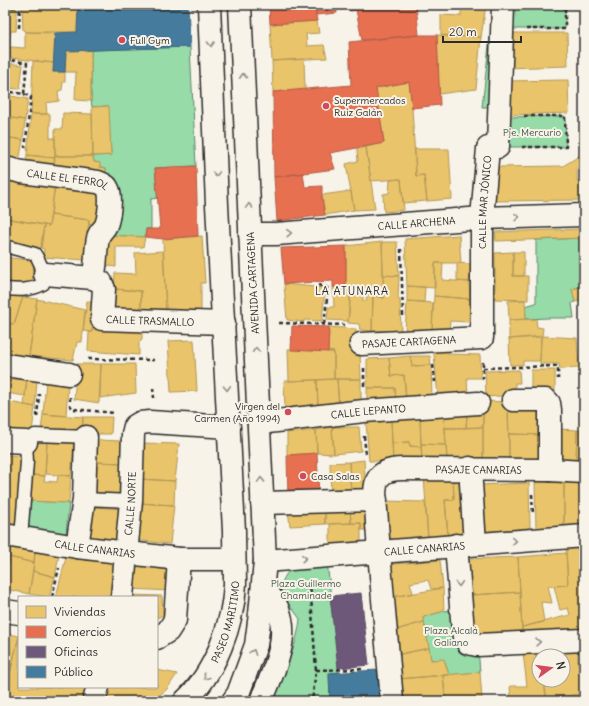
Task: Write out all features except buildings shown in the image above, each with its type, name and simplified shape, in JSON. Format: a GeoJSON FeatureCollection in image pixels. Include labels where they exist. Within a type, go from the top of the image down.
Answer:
{"type":"FeatureCollection","features":[{"type":"Feature","properties":{"kind":"street"},"geometry":{"type":"LineString","coordinates":[[137,429],[150,422],[229,427],[217,204],[209,5]]}},
{"type":"Feature","properties":{"kind":"street","name":"AVENIDA CARTAGENA"},"geometry":{"type":"LineString","coordinates":[[240,5],[265,561]]}},
{"type":"Feature","properties":{"kind":"street","name":"CALLE MAR JÓNICO"},"geometry":{"type":"LineString","coordinates":[[482,338],[482,218],[488,148],[498,147],[503,5]]}},
{"type":"Feature","properties":{"kind":"street","name":"CALLE EL FERROL"},"geometry":{"type":"LineString","coordinates":[[13,170],[98,182],[104,184],[108,188],[110,199],[107,220],[106,226],[100,231],[98,236],[96,265],[93,278]]}},
{"type":"Feature","properties":{"kind":"street","name":"CALLE ARCHENA"},"geometry":{"type":"LineString","coordinates":[[250,234],[276,234],[482,218],[584,215]]}},
{"type":"Feature","properties":{"kind":"street"},"geometry":{"type":"LineString","coordinates":[[45,274],[93,278]]}},
{"type":"Feature","properties":{"kind":"street","name":"CALLE TRASMALLO"},"geometry":{"type":"LineString","coordinates":[[93,278],[101,282],[104,289],[102,319],[224,323]]}},
{"type":"Feature","properties":{"kind":"street","name":"PASAJE CARTAGENA"},"geometry":{"type":"LineString","coordinates":[[361,344],[482,338]]}},
{"type":"Feature","properties":{"kind":"street"},"geometry":{"type":"LineString","coordinates":[[5,365],[69,374]]}},
{"type":"Feature","properties":{"kind":"street"},"geometry":{"type":"LineString","coordinates":[[513,400],[546,400],[549,403],[550,410],[540,470]]}},
{"type":"Feature","properties":{"kind":"street","name":"CALLE LEPANTO"},"geometry":{"type":"LineString","coordinates":[[259,423],[364,411],[478,403]]}},
{"type":"Feature","properties":{"kind":"street","name":"PASEO MARITIMO"},"geometry":{"type":"LineString","coordinates":[[185,701],[192,695],[210,672],[224,637],[232,606],[235,585],[229,427]]}},
{"type":"Feature","properties":{"kind":"street","name":"CALLE NORTE"},"geometry":{"type":"LineString","coordinates":[[122,596],[137,429]]}},
{"type":"Feature","properties":{"kind":"street"},"geometry":{"type":"LineString","coordinates":[[77,546],[91,437]]}},
{"type":"Feature","properties":{"kind":"street"},"geometry":{"type":"LineString","coordinates":[[5,441],[31,438]]}},
{"type":"Feature","properties":{"kind":"street"},"geometry":{"type":"LineString","coordinates":[[470,468],[465,544],[463,631],[468,643],[478,645],[584,640]]}},
{"type":"Feature","properties":{"kind":"street","name":"PASAJE CANARIAS"},"geometry":{"type":"LineString","coordinates":[[262,504],[377,490],[379,477],[386,472],[393,470],[470,468],[584,472]]}},
{"type":"Feature","properties":{"kind":"street"},"geometry":{"type":"LineString","coordinates":[[377,490],[379,551],[392,701]]}},
{"type":"Feature","properties":{"kind":"street","name":"CALLE CANARIAS"},"geometry":{"type":"LineString","coordinates":[[265,561],[465,544],[584,536]]}},
{"type":"Feature","properties":{"kind":"street","name":"CALLE CANARIAS"},"geometry":{"type":"LineString","coordinates":[[13,537],[179,559],[234,559]]}},
{"type":"Feature","properties":{"kind":"street"},"geometry":{"type":"LineString","coordinates":[[158,637],[168,631],[175,620],[179,559]]}},
{"type":"Feature","properties":{"kind":"street"},"geometry":{"type":"LineString","coordinates":[[233,701],[238,694],[256,645],[265,561]]}},
{"type":"Feature","properties":{"kind":"street"},"geometry":{"type":"LineString","coordinates":[[261,701],[277,662],[282,644],[282,624],[278,609],[263,589]]}},
{"type":"Feature","properties":{"kind":"street"},"geometry":{"type":"LineString","coordinates":[[5,611],[18,613]]}},
{"type":"Feature","properties":{"kind":"street"},"geometry":{"type":"LineString","coordinates":[[94,701],[98,688]]}},
{"type":"Feature","properties":{"kind":"lane"},"geometry":{"type":"LineString","coordinates":[[5,246],[35,254],[45,274],[43,284],[34,289],[5,289]]}},
{"type":"Feature","properties":{"kind":"lane"},"geometry":{"type":"LineString","coordinates":[[13,537],[31,438],[91,437]]}},
{"type":"Feature","properties":{"kind":"lane"},"geometry":{"type":"LineString","coordinates":[[84,498],[131,502]]}},
{"type":"Feature","properties":{"kind":"path"},"geometry":{"type":"LineString","coordinates":[[502,29],[565,29],[565,5]]}},
{"type":"Feature","properties":{"kind":"path"},"geometry":{"type":"LineString","coordinates":[[5,7],[20,6],[19,28]]}},
{"type":"Feature","properties":{"kind":"path"},"geometry":{"type":"LineString","coordinates":[[5,60],[27,63],[24,94]]}},
{"type":"Feature","properties":{"kind":"path"},"geometry":{"type":"LineString","coordinates":[[5,91],[31,96],[13,170]]}},
{"type":"Feature","properties":{"kind":"path"},"geometry":{"type":"LineString","coordinates":[[498,147],[566,147],[565,116],[499,117]]}},
{"type":"Feature","properties":{"kind":"path"},"geometry":{"type":"LineString","coordinates":[[400,224],[404,342]]}},
{"type":"Feature","properties":{"kind":"path"},"geometry":{"type":"LineString","coordinates":[[318,285],[326,286],[328,289],[324,325]]}},
{"type":"Feature","properties":{"kind":"path","name":"PASAJE CARTAGENA"},"geometry":{"type":"LineString","coordinates":[[254,323],[357,327],[361,344]]}},
{"type":"Feature","properties":{"kind":"path"},"geometry":{"type":"LineString","coordinates":[[430,340],[436,406]]}},
{"type":"Feature","properties":{"kind":"path"},"geometry":{"type":"LineString","coordinates":[[137,429],[135,416],[73,409],[70,405],[71,384],[69,374],[73,365],[80,358],[154,360]]}},
{"type":"Feature","properties":{"kind":"path"},"geometry":{"type":"LineString","coordinates":[[31,438],[42,371]]}},
{"type":"Feature","properties":{"kind":"path"},"geometry":{"type":"LineString","coordinates":[[533,540],[540,470]]}},
{"type":"Feature","properties":{"kind":"path"},"geometry":{"type":"LineString","coordinates":[[308,557],[316,670],[312,701]]}},
{"type":"Feature","properties":{"kind":"path"},"geometry":{"type":"LineString","coordinates":[[316,670],[389,668]]}},
{"type":"Feature","properties":{"kind":"green space"},"geometry":{"type":"Polygon","coordinates":[[[503,5],[565,5],[565,29],[502,29],[503,5]]]}},
{"type":"Feature","properties":{"kind":"green space"},"geometry":{"type":"Polygon","coordinates":[[[490,36],[495,36],[494,107],[482,107],[490,36]]]}},
{"type":"Feature","properties":{"kind":"green space"},"geometry":{"type":"Polygon","coordinates":[[[190,47],[196,166],[155,168],[158,198],[151,199],[151,229],[146,229],[145,237],[104,235],[114,224],[116,178],[105,177],[106,168],[100,167],[99,163],[94,162],[93,156],[111,155],[108,106],[92,107],[91,50],[190,47]]]}},
{"type":"Feature","properties":{"kind":"green space","name":"Pje. Mercurio"},"geometry":{"type":"Polygon","coordinates":[[[565,116],[566,147],[498,147],[499,117],[565,116]]]}},
{"type":"Feature","properties":{"kind":"green space"},"geometry":{"type":"Polygon","coordinates":[[[584,238],[584,286],[572,289],[575,302],[572,303],[574,318],[526,319],[525,306],[536,303],[536,240],[584,238]]]}},
{"type":"Feature","properties":{"kind":"green space"},"geometry":{"type":"Polygon","coordinates":[[[31,501],[69,503],[66,534],[28,530],[31,501]]]}},
{"type":"Feature","properties":{"kind":"green space","name":"Plaza Guillermo Chaminade"},"geometry":{"type":"Polygon","coordinates":[[[327,561],[339,672],[329,673],[330,701],[272,701],[293,650],[299,629],[300,619],[283,596],[281,590],[284,577],[290,569],[327,561]]]}},
{"type":"Feature","properties":{"kind":"green space","name":"Plaza Alcalá Galiano"},"geometry":{"type":"Polygon","coordinates":[[[472,607],[480,672],[449,675],[444,660],[431,660],[423,617],[444,611],[472,607]]]}},
{"type":"Feature","properties":{"kind":"place","name":"Full Gym"},"geometry":{"type":"Point","coordinates":[122,40]}},
{"type":"Feature","properties":{"kind":"place","name":"Supermercados Ruiz Galán"},"geometry":{"type":"Point","coordinates":[326,106]}},
{"type":"Feature","properties":{"kind":"place","name":"Virgen del Carmen (Año 1994)"},"geometry":{"type":"Point","coordinates":[288,412]}},
{"type":"Feature","properties":{"kind":"place","name":"Casa Salas"},"geometry":{"type":"Point","coordinates":[303,476]}},
{"type":"Feature","properties":{"kind":"district","name":"LA ATUNARA"},"geometry":{"type":"Point","coordinates":[352,291]}}]}
